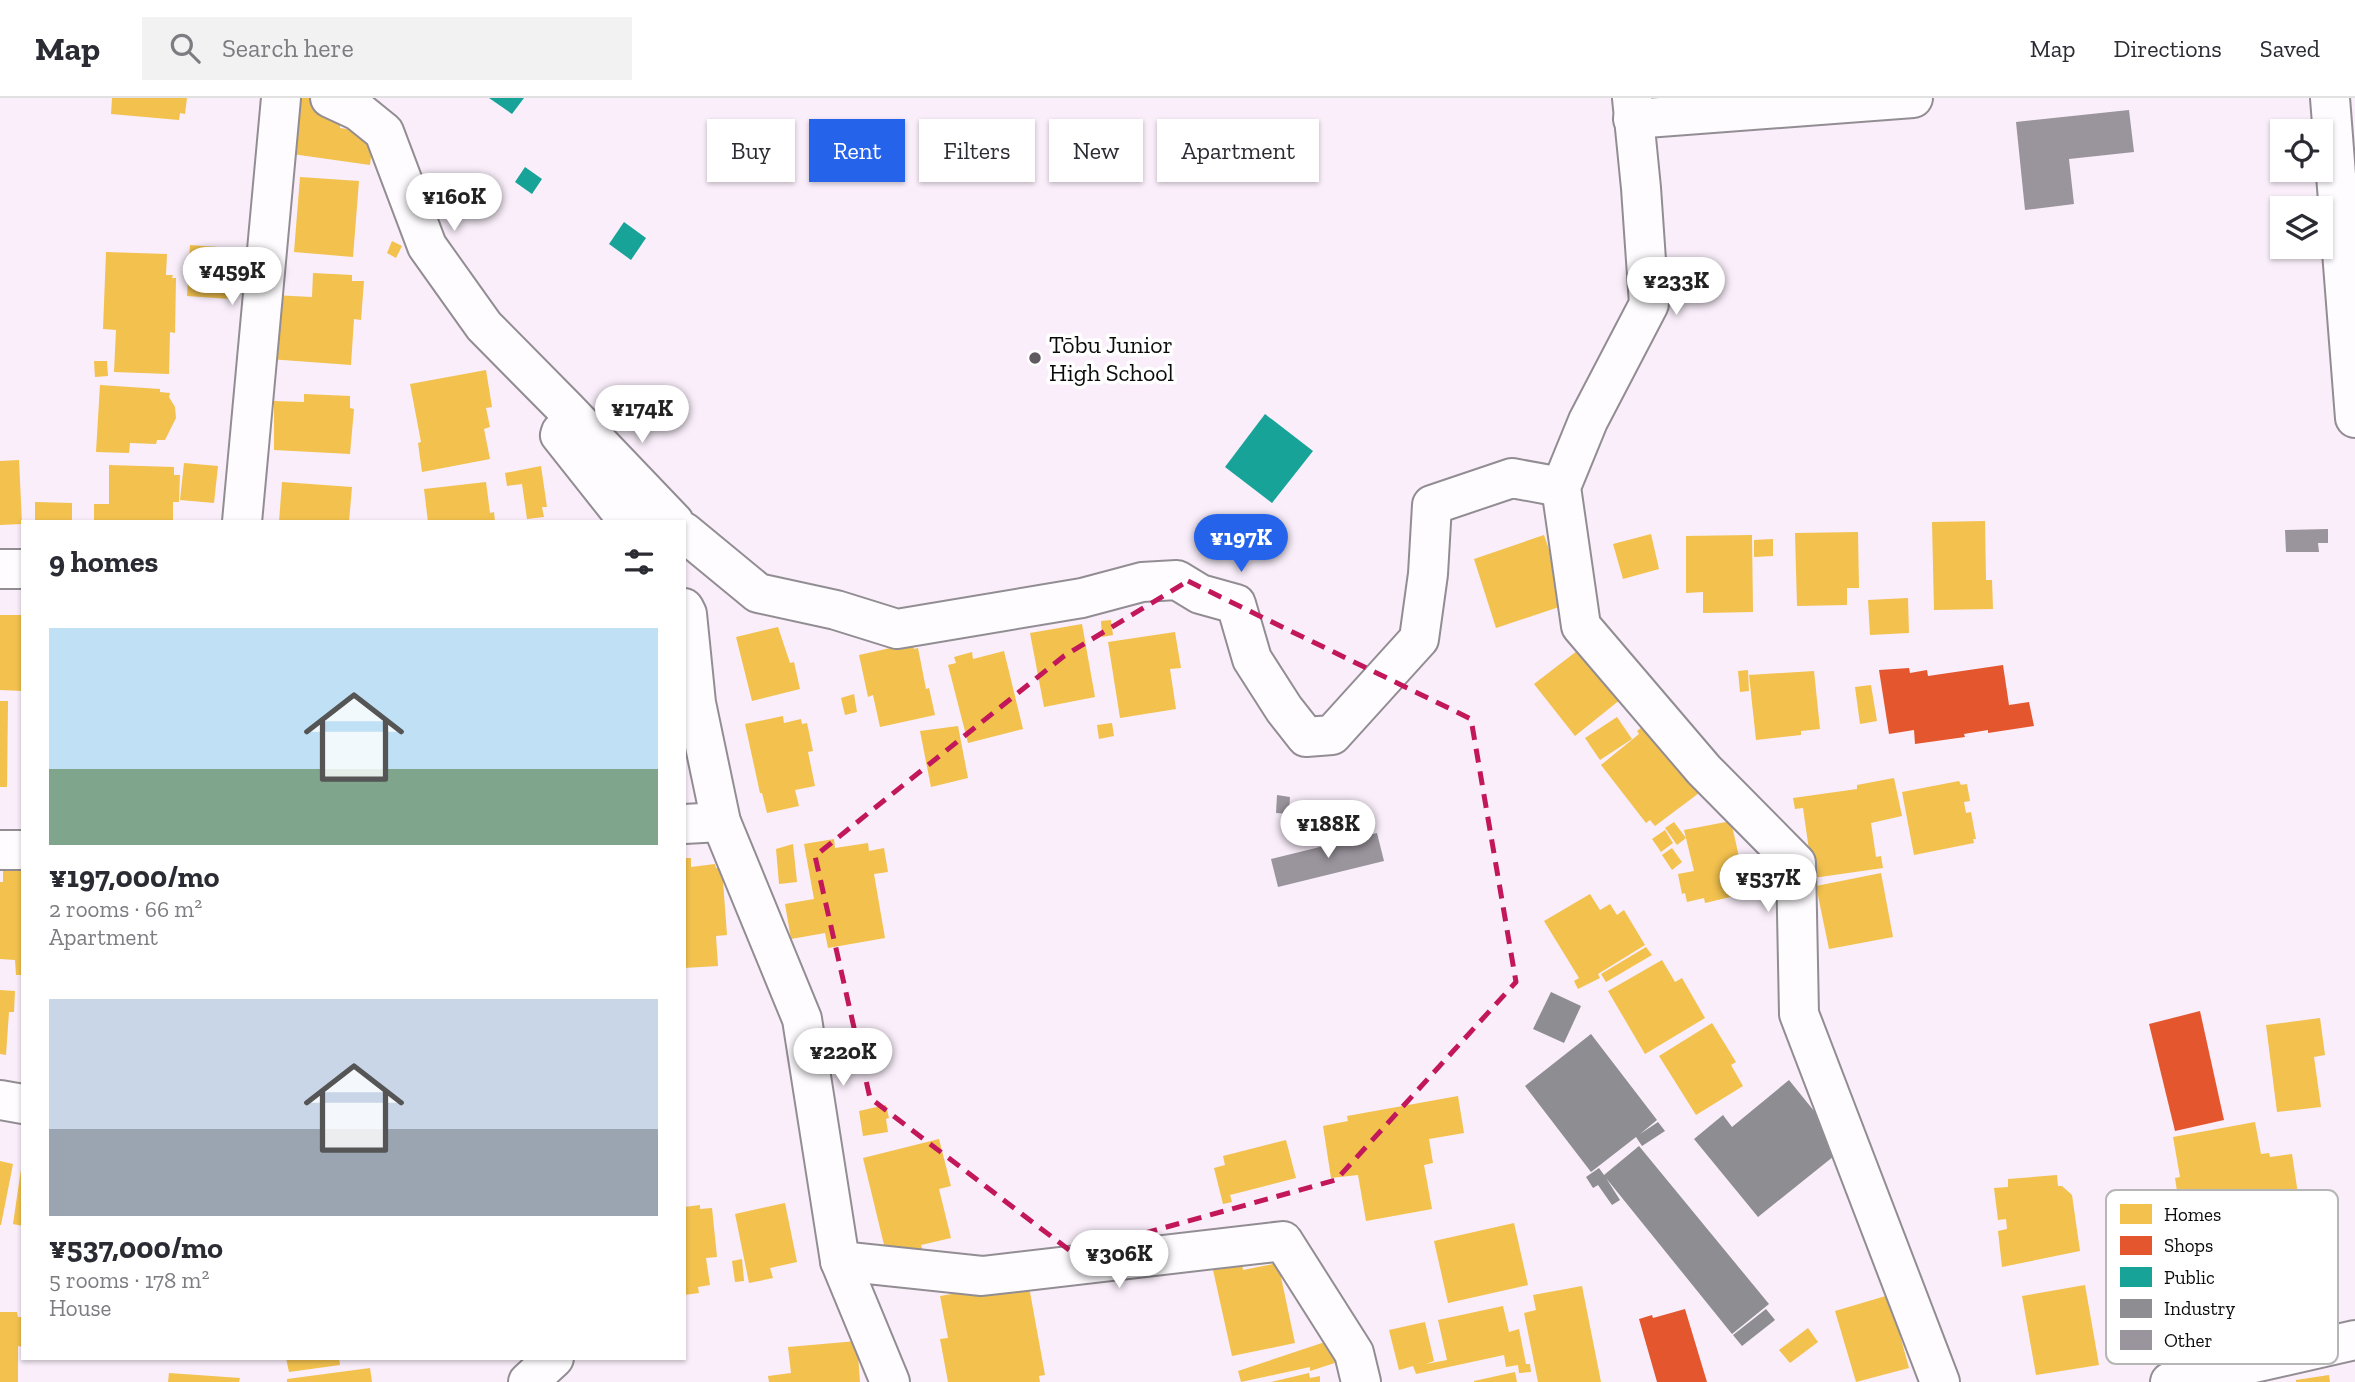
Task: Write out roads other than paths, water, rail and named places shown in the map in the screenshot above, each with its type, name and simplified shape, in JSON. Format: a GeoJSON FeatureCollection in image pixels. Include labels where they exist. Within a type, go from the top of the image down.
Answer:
{"type":"FeatureCollection","features":[{"type":"Feature","properties":{"kind":"street"},"geometry":{"type":"LineString","coordinates":[[242,520],[281,98]]}},
{"type":"Feature","properties":{"kind":"street"},"geometry":{"type":"LineString","coordinates":[[330,98],[358,111],[384,132],[427,246],[484,326],[672,520]]}},
{"type":"Feature","properties":{"kind":"street"},"geometry":{"type":"LineString","coordinates":[[1913,98],[1632,109],[1641,188],[1649,304],[1588,421],[1561,487],[1581,626],[1704,770],[1796,863],[1799,1014],[1940,1382]]}},
{"type":"Feature","properties":{"kind":"street"},"geometry":{"type":"LineString","coordinates":[[2330,98],[2355,418]]}},
{"type":"Feature","properties":{"kind":"street"},"geometry":{"type":"LineString","coordinates":[[567,410],[560,435],[627,520]]}},
{"type":"Feature","properties":{"kind":"street"},"geometry":{"type":"LineString","coordinates":[[686,534],[758,593],[836,610],[897,629],[1082,598],[1142,583],[1177,580],[1200,594],[1236,604],[1252,659],[1284,709],[1306,737],[1332,735],[1419,639],[1428,574],[1433,505],[1512,478],[1561,487]]}},
{"type":"Feature","properties":{"kind":"street"},"geometry":{"type":"LineString","coordinates":[[0,569],[21,569]]}},
{"type":"Feature","properties":{"kind":"street"},"geometry":{"type":"LineString","coordinates":[[686,612],[696,703],[703,823],[802,1020],[840,1261],[890,1382]]}},
{"type":"Feature","properties":{"kind":"street"},"geometry":{"type":"LineString","coordinates":[[0,850],[21,850]]}},
{"type":"Feature","properties":{"kind":"street"},"geometry":{"type":"LineString","coordinates":[[0,1100],[21,1104]]}},
{"type":"Feature","properties":{"kind":"street"},"geometry":{"type":"LineString","coordinates":[[840,1261],[982,1276],[1283,1241],[1354,1353],[1361,1382]]}},
{"type":"Feature","properties":{"kind":"street"},"geometry":{"type":"LineString","coordinates":[[528,1382],[552,1360]]}},
{"type":"Feature","properties":{"kind":"street"},"geometry":{"type":"LineString","coordinates":[[2170,1382],[2249,1364]]}},
{"type":"Feature","properties":{"kind":"place","name":"Tōbu Junior High School"},"geometry":{"type":"Point","coordinates":[1035,358]}}]}
